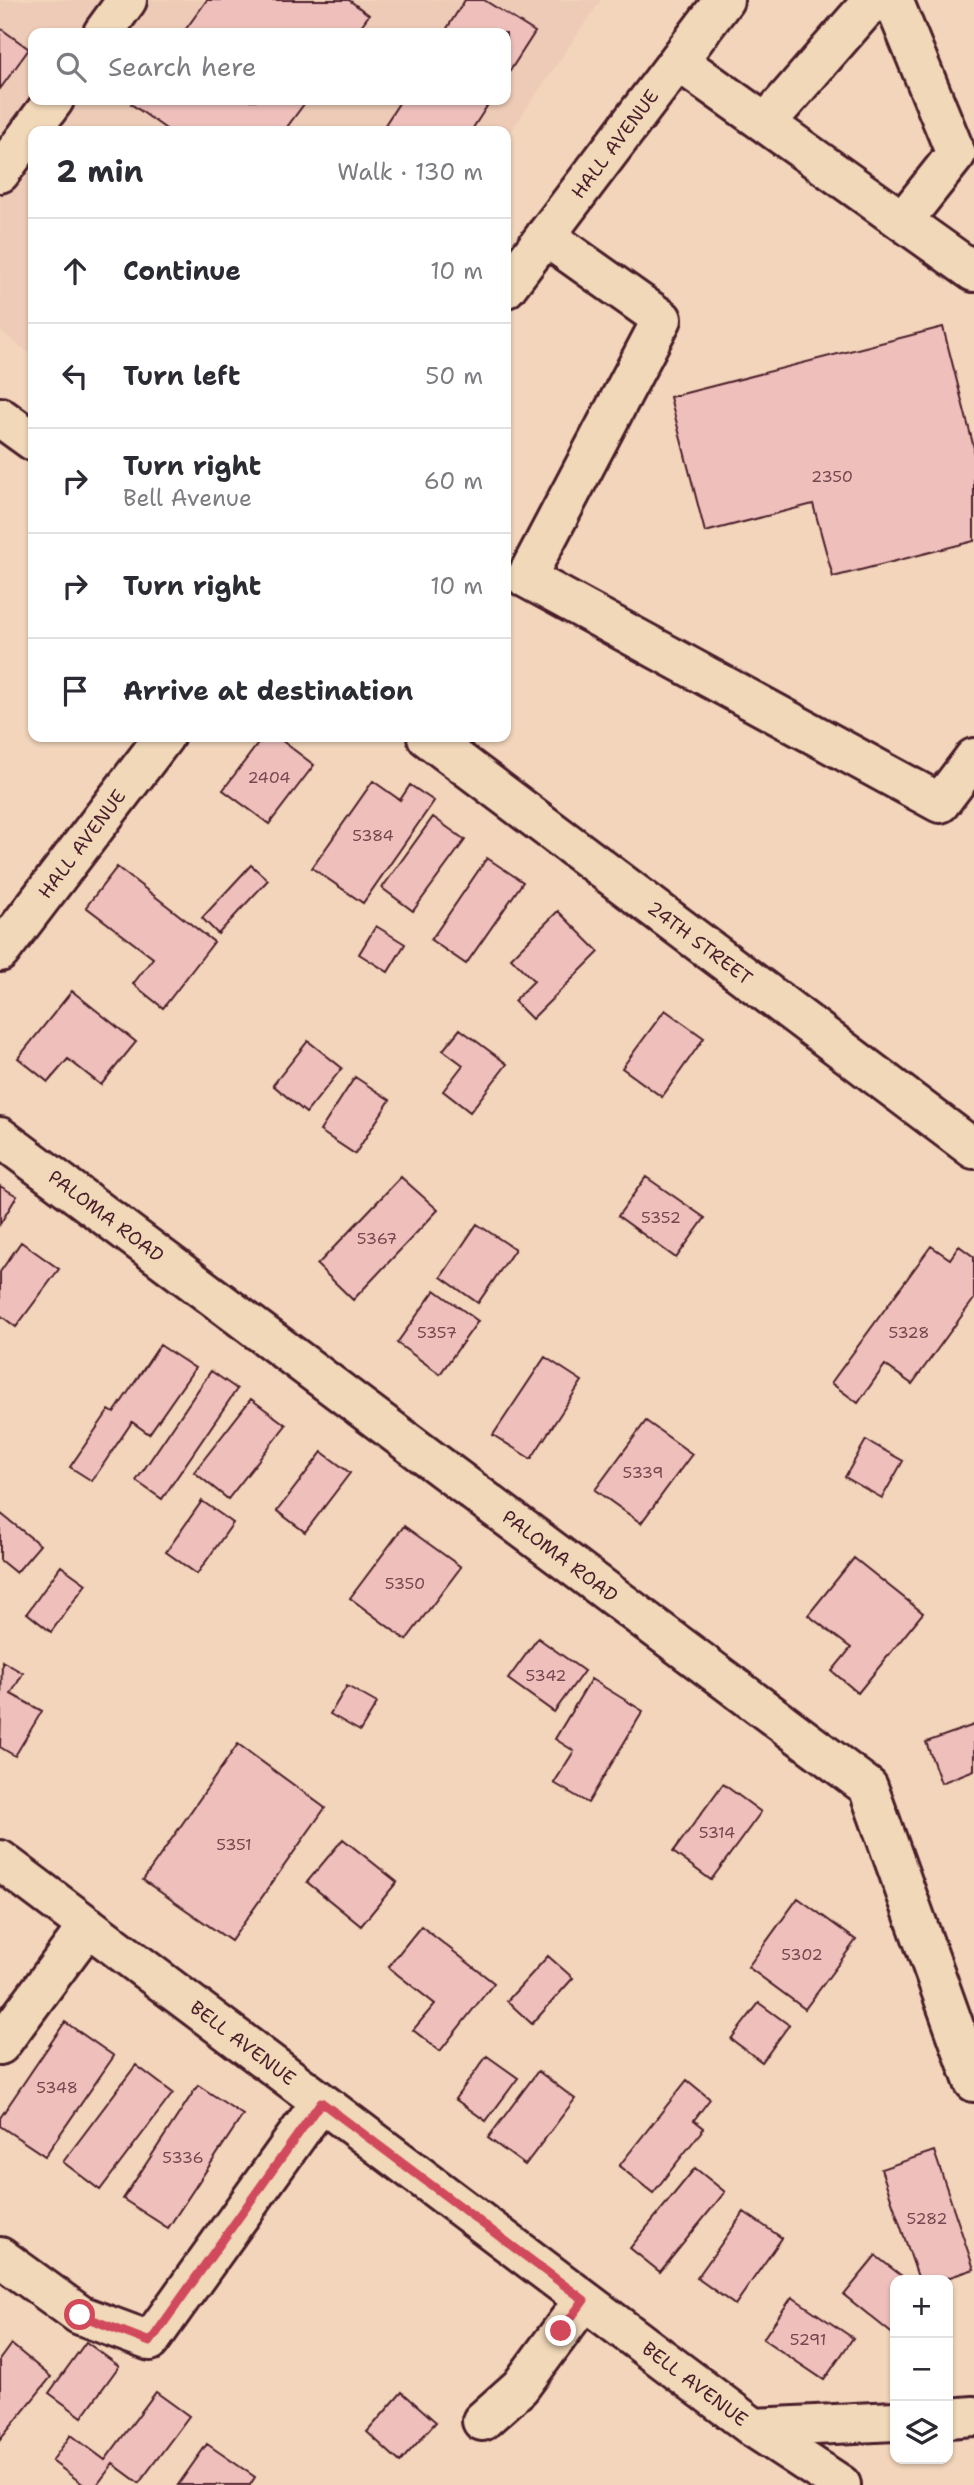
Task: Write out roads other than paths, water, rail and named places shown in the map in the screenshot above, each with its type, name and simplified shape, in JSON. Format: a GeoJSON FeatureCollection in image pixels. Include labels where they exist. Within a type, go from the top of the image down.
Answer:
{"type":"FeatureCollection","features":[{"type":"Feature","properties":{"kind":"street"},"geometry":{"type":"LineString","coordinates":[[107,28],[127,0]]}},
{"type":"Feature","properties":{"kind":"street","name":"HALL AVENUE"},"geometry":{"type":"LineString","coordinates":[[511,281],[724,0]]}},
{"type":"Feature","properties":{"kind":"street"},"geometry":{"type":"LineString","coordinates":[[766,123],[873,0]]}},
{"type":"Feature","properties":{"kind":"street"},"geometry":{"type":"LineString","coordinates":[[893,0],[956,154],[902,221]]}},
{"type":"Feature","properties":{"kind":"street"},"geometry":{"type":"LineString","coordinates":[[678,61],[974,272]]}},
{"type":"Feature","properties":{"kind":"street"},"geometry":{"type":"LineString","coordinates":[[35,126],[50,105]]}},
{"type":"Feature","properties":{"kind":"street"},"geometry":{"type":"LineString","coordinates":[[0,173],[28,135]]}},
{"type":"Feature","properties":{"kind":"street"},"geometry":{"type":"LineString","coordinates":[[545,236],[662,319],[526,578],[940,803],[974,758]]}},
{"type":"Feature","properties":{"kind":"street"},"geometry":{"type":"LineString","coordinates":[[0,416],[28,438]]}},
{"type":"Feature","properties":{"kind":"street","name":"HALL AVENUE"},"geometry":{"type":"LineString","coordinates":[[0,952],[160,742]]}},
{"type":"Feature","properties":{"kind":"street","name":"24TH STREET"},"geometry":{"type":"LineString","coordinates":[[434,742],[974,1149]]}},
{"type":"Feature","properties":{"kind":"street","name":"PALOMA ROAD"},"geometry":{"type":"LineString","coordinates":[[0,1137],[868,1787],[974,2082]]}},
{"type":"Feature","properties":{"kind":"street","name":"BELL AVENUE"},"geometry":{"type":"LineString","coordinates":[[0,1860],[754,2428],[841,2485]]}},
{"type":"Feature","properties":{"kind":"street"},"geometry":{"type":"LineString","coordinates":[[0,2045],[88,1926]]}},
{"type":"Feature","properties":{"kind":"street"},"geometry":{"type":"LineString","coordinates":[[0,2257],[80,2315],[150,2342],[321,2102]]}},
{"type":"Feature","properties":{"kind":"street"},"geometry":{"type":"LineString","coordinates":[[482,2421],[520,2387],[584,2300]]}},
{"type":"Feature","properties":{"kind":"street"},"geometry":{"type":"LineString","coordinates":[[953,2418],[974,2416]]}},
{"type":"Feature","properties":{"kind":"street","name":"BELL AVENUE"},"geometry":{"type":"LineString","coordinates":[[754,2428],[890,2421]]}}]}
